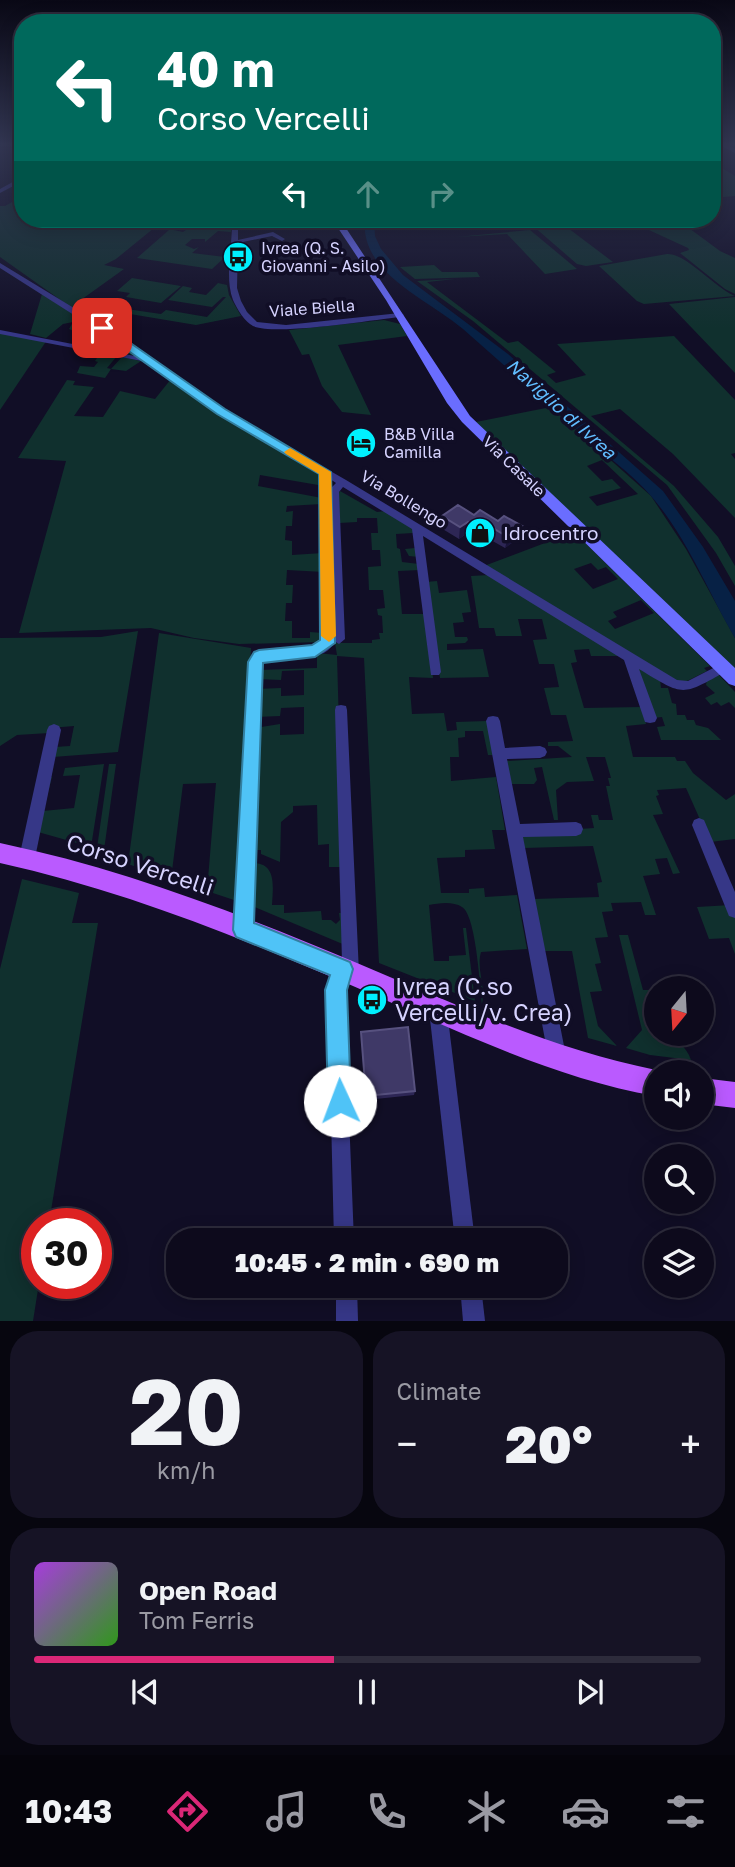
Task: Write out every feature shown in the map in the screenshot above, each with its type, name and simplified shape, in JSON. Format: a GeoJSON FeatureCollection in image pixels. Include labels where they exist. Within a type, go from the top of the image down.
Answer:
{"type":"FeatureCollection","features":[{"type":"Feature","properties":{"kind":"main road","name":"Via Casale"},"geometry":{"type":"LineString","coordinates":[[343,228],[365,259],[453,403],[466,419],[729,673]]}},
{"type":"Feature","properties":{"kind":"main road","name":"Corso Vercelli"},"geometry":{"type":"LineString","coordinates":[[0,853],[109,880],[347,971],[557,1057],[644,1081]]}},
{"type":"Feature","properties":{"kind":"main road"},"geometry":{"type":"LineString","coordinates":[[714,1092],[735,1095]]}},
{"type":"Feature","properties":{"kind":"street","name":"Viale Biella"},"geometry":{"type":"LineString","coordinates":[[235,228],[231,278],[233,291],[255,324],[273,328],[400,315]]}},
{"type":"Feature","properties":{"kind":"street"},"geometry":{"type":"LineString","coordinates":[[236,242],[273,234],[282,239]]}},
{"type":"Feature","properties":{"kind":"street"},"geometry":{"type":"LineString","coordinates":[[0,265],[150,361]]}},
{"type":"Feature","properties":{"kind":"street","name":"Via Bollengo"},"geometry":{"type":"LineString","coordinates":[[0,332],[150,361],[221,412],[325,478],[343,482],[681,687],[729,673]]}},
{"type":"Feature","properties":{"kind":"street"},"geometry":{"type":"LineString","coordinates":[[243,930],[256,662],[259,656],[315,651],[328,643],[325,478]]}},
{"type":"Feature","properties":{"kind":"street"},"geometry":{"type":"LineString","coordinates":[[339,639],[334,491],[343,482]]}},
{"type":"Feature","properties":{"kind":"street"},"geometry":{"type":"LineString","coordinates":[[417,527],[435,672]]}},
{"type":"Feature","properties":{"kind":"street"},"geometry":{"type":"LineString","coordinates":[[629,657],[640,699],[650,718]]}},
{"type":"Feature","properties":{"kind":"street"},"geometry":{"type":"LineString","coordinates":[[341,710],[347,971],[336,990],[344,1228]]}},
{"type":"Feature","properties":{"kind":"street"},"geometry":{"type":"LineString","coordinates":[[493,721],[506,750],[513,831],[557,1057]]}},
{"type":"Feature","properties":{"kind":"street"},"geometry":{"type":"LineString","coordinates":[[27,859],[54,730]]}},
{"type":"Feature","properties":{"kind":"street"},"geometry":{"type":"LineString","coordinates":[[506,750],[540,752]]}},
{"type":"Feature","properties":{"kind":"street"},"geometry":{"type":"LineString","coordinates":[[699,825],[735,911]]}},
{"type":"Feature","properties":{"kind":"street"},"geometry":{"type":"LineString","coordinates":[[513,831],[576,829]]}},
{"type":"Feature","properties":{"kind":"street"},"geometry":{"type":"LineString","coordinates":[[438,1010],[463,1228]]}},
{"type":"Feature","properties":{"kind":"street"},"geometry":{"type":"LineString","coordinates":[[346,1298],[347,1321]]}},
{"type":"Feature","properties":{"kind":"street"},"geometry":{"type":"LineString","coordinates":[[471,1298],[474,1321]]}},
{"type":"Feature","properties":{"kind":"green space"},"geometry":{"type":"Polygon","coordinates":[[[14,205],[14,228],[154,228],[116,259],[104,265],[124,269],[78,302],[161,314],[166,310],[207,317],[226,297],[212,307],[168,300],[183,286],[192,288],[189,292],[206,295],[218,283],[227,285],[229,295],[241,316],[196,325],[100,309],[79,313],[0,257],[0,206],[14,205]]]}},
{"type":"Feature","properties":{"kind":"green space"},"geometry":{"type":"Polygon","coordinates":[[[154,228],[170,228],[183,232],[189,228],[231,228],[231,232],[218,231],[205,242],[205,239],[192,239],[185,245],[194,249],[199,247],[192,253],[225,257],[212,269],[137,258],[169,230],[154,228]]]}},
{"type":"Feature","properties":{"kind":"green space"},"geometry":{"type":"Polygon","coordinates":[[[535,228],[568,228],[613,262],[586,266],[577,264],[535,228]]]}},
{"type":"Feature","properties":{"kind":"green space"},"geometry":{"type":"Polygon","coordinates":[[[645,228],[689,228],[720,251],[735,258],[735,294],[680,253],[689,250],[645,228]]]}},
{"type":"Feature","properties":{"kind":"green space"},"geometry":{"type":"Polygon","coordinates":[[[530,230],[577,269],[545,274],[507,234],[456,237],[530,230]]]}},
{"type":"Feature","properties":{"kind":"green space"},"geometry":{"type":"Polygon","coordinates":[[[667,254],[683,259],[735,296],[644,304],[637,301],[599,266],[667,254]]]}},
{"type":"Feature","properties":{"kind":"green space"},"geometry":{"type":"Polygon","coordinates":[[[434,265],[442,272],[477,272],[480,277],[415,279],[400,267],[434,265]]]}},
{"type":"Feature","properties":{"kind":"green space"},"geometry":{"type":"Polygon","coordinates":[[[132,278],[181,286],[161,303],[126,297],[130,293],[117,291],[132,278]]]}},
{"type":"Feature","properties":{"kind":"green space"},"geometry":{"type":"Polygon","coordinates":[[[455,279],[427,282],[508,343],[518,341],[556,372],[547,375],[556,383],[586,375],[557,344],[674,336],[735,400],[735,453],[731,454],[735,459],[735,518],[673,454],[620,409],[591,416],[674,486],[718,537],[735,566],[735,586],[716,553],[667,485],[473,321],[417,281],[455,279]]]}},
{"type":"Feature","properties":{"kind":"green space"},"geometry":{"type":"Polygon","coordinates":[[[42,294],[142,357],[78,344],[81,334],[69,329],[73,322],[63,324],[46,338],[30,334],[42,294]]]}},
{"type":"Feature","properties":{"kind":"green space"},"geometry":{"type":"Polygon","coordinates":[[[735,297],[735,373],[669,304],[735,297]]]}},
{"type":"Feature","properties":{"kind":"green space"},"geometry":{"type":"Polygon","coordinates":[[[384,320],[400,324],[407,336],[338,345],[371,415],[342,412],[322,386],[309,354],[302,355],[289,330],[384,320]]]}},
{"type":"Feature","properties":{"kind":"green space"},"geometry":{"type":"Polygon","coordinates":[[[0,333],[47,340],[0,410],[0,333]]]}},
{"type":"Feature","properties":{"kind":"green space"},"geometry":{"type":"Polygon","coordinates":[[[94,351],[117,356],[107,368],[111,369],[105,378],[77,373],[80,366],[94,367],[98,362],[95,361],[97,358],[90,357],[94,351]]]}},
{"type":"Feature","properties":{"kind":"green space"},"geometry":{"type":"Polygon","coordinates":[[[122,357],[141,361],[126,371],[111,369],[122,357]]]}},
{"type":"Feature","properties":{"kind":"green space"},"geometry":{"type":"Polygon","coordinates":[[[171,379],[323,473],[324,486],[260,475],[258,486],[322,498],[322,504],[287,506],[286,512],[293,511],[292,526],[286,526],[285,540],[292,541],[292,555],[323,553],[324,572],[287,570],[286,585],[293,585],[292,603],[286,603],[285,621],[292,621],[292,638],[310,638],[310,632],[323,633],[323,642],[239,644],[194,638],[151,628],[19,633],[66,461],[18,458],[67,380],[75,381],[73,385],[94,387],[74,416],[103,417],[120,391],[155,399],[171,379]]]}},
{"type":"Feature","properties":{"kind":"green space"},"geometry":{"type":"Polygon","coordinates":[[[551,407],[651,496],[686,549],[735,638],[735,671],[476,422],[551,407]],[[602,460],[587,466],[602,481],[612,479],[621,488],[589,497],[597,506],[638,494],[602,460]]]}},
{"type":"Feature","properties":{"kind":"green space"},"geometry":{"type":"Polygon","coordinates":[[[340,491],[377,512],[386,511],[415,527],[419,557],[409,556],[405,549],[415,548],[413,533],[396,534],[402,562],[419,564],[420,570],[398,571],[402,614],[425,614],[433,678],[409,677],[412,714],[444,713],[447,731],[457,730],[456,722],[487,721],[493,755],[488,755],[483,731],[465,731],[465,737],[458,738],[459,757],[450,757],[451,781],[496,777],[505,830],[492,830],[495,849],[465,850],[465,857],[437,858],[441,893],[469,893],[469,889],[484,888],[485,897],[517,895],[527,949],[481,952],[482,1004],[471,923],[467,913],[458,905],[429,905],[434,961],[449,961],[449,956],[466,955],[463,928],[466,928],[475,1001],[379,963],[364,658],[337,656],[343,867],[329,867],[329,844],[318,845],[317,805],[293,806],[293,812],[281,822],[280,862],[261,854],[261,850],[252,850],[255,728],[280,724],[280,735],[304,734],[304,707],[281,708],[280,716],[256,717],[257,689],[281,688],[281,696],[304,695],[304,670],[282,671],[281,680],[258,679],[259,670],[317,668],[317,653],[337,655],[335,643],[372,643],[372,640],[380,639],[379,633],[383,633],[382,616],[378,615],[377,609],[385,608],[383,590],[369,590],[368,567],[381,566],[380,550],[372,550],[371,533],[378,533],[377,518],[357,518],[357,522],[339,523],[340,491]]]}},
{"type":"Feature","properties":{"kind":"green space"},"geometry":{"type":"Polygon","coordinates":[[[574,532],[710,666],[704,668],[707,671],[683,683],[676,683],[484,566],[574,532]],[[591,563],[574,569],[593,589],[618,579],[606,567],[598,570],[591,563]],[[641,600],[613,612],[617,617],[608,621],[615,629],[654,613],[641,600]]]}},
{"type":"Feature","properties":{"kind":"green space"},"geometry":{"type":"Polygon","coordinates":[[[489,575],[621,656],[591,656],[589,649],[574,650],[577,662],[571,663],[584,708],[642,707],[646,724],[626,726],[633,757],[675,757],[677,761],[685,761],[693,773],[726,800],[735,794],[735,839],[710,842],[686,788],[657,790],[659,795],[656,796],[663,814],[653,815],[680,873],[673,874],[667,858],[655,859],[660,874],[643,876],[656,915],[645,915],[641,902],[611,903],[613,911],[602,912],[608,937],[595,938],[601,963],[595,964],[602,991],[590,992],[598,1026],[617,1046],[588,1038],[572,951],[544,951],[534,899],[599,897],[597,883],[602,882],[593,846],[524,848],[522,833],[594,828],[591,815],[598,815],[599,820],[613,820],[606,786],[610,786],[608,778],[611,778],[605,757],[586,757],[594,781],[567,782],[556,790],[558,820],[554,820],[542,767],[534,768],[537,780],[534,784],[510,784],[506,761],[572,757],[558,746],[548,746],[548,742],[573,741],[566,715],[551,715],[544,688],[559,687],[554,664],[539,664],[533,640],[547,639],[542,619],[518,619],[522,636],[496,636],[494,628],[479,628],[471,576],[489,575]]]}},
{"type":"Feature","properties":{"kind":"green space"},"geometry":{"type":"Polygon","coordinates":[[[437,581],[439,593],[467,590],[471,612],[462,613],[464,622],[453,623],[455,637],[467,637],[468,640],[465,643],[447,644],[447,650],[483,649],[489,677],[440,678],[426,582],[437,581]]]}},
{"type":"Feature","properties":{"kind":"green space"},"geometry":{"type":"Polygon","coordinates":[[[138,631],[118,752],[53,757],[55,747],[70,746],[74,726],[50,728],[49,733],[17,735],[0,746],[0,638],[101,637],[138,631]]]}},
{"type":"Feature","properties":{"kind":"green space"},"geometry":{"type":"Polygon","coordinates":[[[159,633],[251,648],[240,902],[207,891],[216,783],[183,784],[171,879],[128,864],[159,633]]]}},
{"type":"Feature","properties":{"kind":"green space"},"geometry":{"type":"Polygon","coordinates":[[[635,663],[660,679],[661,688],[668,688],[672,703],[676,704],[677,715],[685,715],[687,720],[694,720],[696,725],[708,728],[721,740],[661,740],[657,727],[665,726],[662,717],[653,718],[635,663]]]}},
{"type":"Feature","properties":{"kind":"green space"},"geometry":{"type":"Polygon","coordinates":[[[717,673],[735,692],[735,708],[729,702],[721,706],[717,702],[711,705],[705,698],[715,693],[706,685],[707,680],[717,673]]]}},
{"type":"Feature","properties":{"kind":"green space"},"geometry":{"type":"Polygon","coordinates":[[[104,764],[91,847],[38,832],[49,777],[52,777],[43,811],[74,808],[80,775],[63,776],[65,768],[104,764]]]}},
{"type":"Feature","properties":{"kind":"green space"},"geometry":{"type":"Polygon","coordinates":[[[109,764],[116,764],[104,850],[97,848],[109,764]]]}},
{"type":"Feature","properties":{"kind":"green space"},"geometry":{"type":"Polygon","coordinates":[[[251,863],[265,866],[269,871],[273,883],[272,905],[284,905],[284,913],[321,911],[322,920],[331,920],[336,924],[340,920],[339,913],[344,913],[345,945],[252,906],[251,863]]]}},
{"type":"Feature","properties":{"kind":"green space"},"geometry":{"type":"Polygon","coordinates":[[[22,879],[79,893],[72,923],[98,923],[51,1208],[21,1208],[21,1299],[36,1299],[33,1321],[0,1321],[0,969],[22,879]]]}},
{"type":"Feature","properties":{"kind":"green space"},"geometry":{"type":"Polygon","coordinates":[[[731,905],[735,915],[735,954],[729,938],[709,939],[697,907],[731,905]]]}},
{"type":"Feature","properties":{"kind":"green space"},"geometry":{"type":"Polygon","coordinates":[[[619,935],[628,935],[644,990],[644,1046],[682,1046],[691,1060],[650,1055],[626,1048],[642,1030],[619,935]]]}},
{"type":"Feature","properties":{"kind":"water","name":"Naviglio di Ivrea"},"geometry":{"type":"Polygon","coordinates":[[[365,228],[375,228],[381,249],[403,275],[508,354],[663,491],[703,547],[735,601],[735,638],[676,529],[651,496],[463,329],[415,296],[384,270],[373,255],[366,238],[365,228]]]}},
{"type":"Feature","properties":{"kind":"building"},"geometry":{"type":"Polygon","coordinates":[[[458,505],[474,515],[480,510],[498,521],[504,516],[522,526],[508,537],[491,527],[485,532],[468,522],[460,527],[442,516],[458,505]]]}},
{"type":"Feature","properties":{"kind":"building"},"geometry":{"type":"Polygon","coordinates":[[[408,1027],[415,1091],[366,1096],[361,1032],[408,1027]]]}},
{"type":"Feature","properties":{"kind":"slow traffic"},"geometry":{"type":"LineString","coordinates":[[290,452],[325,472],[329,636]]}},
{"type":"Feature","properties":{"kind":"place","name":"Ivrea (Q. S. Giovanni - Asilo)"},"geometry":{"type":"Point","coordinates":[238,257]}},
{"type":"Feature","properties":{"kind":"place","name":"B&B Villa Camilla"},"geometry":{"type":"Point","coordinates":[361,443]}},
{"type":"Feature","properties":{"kind":"place","name":"Idrocentro"},"geometry":{"type":"Point","coordinates":[480,533]}},
{"type":"Feature","properties":{"kind":"place","name":"Ivrea (C.so Vercelli/v. Crea)"},"geometry":{"type":"Point","coordinates":[372,1000]}},
{"type":"Feature","properties":{"kind":"route"},"geometry":{"type":"LineString","coordinates":[[102,328],[221,412],[325,472],[328,643],[307,653],[259,656],[256,662],[243,930],[342,969],[336,990],[340,1101]]}}]}
